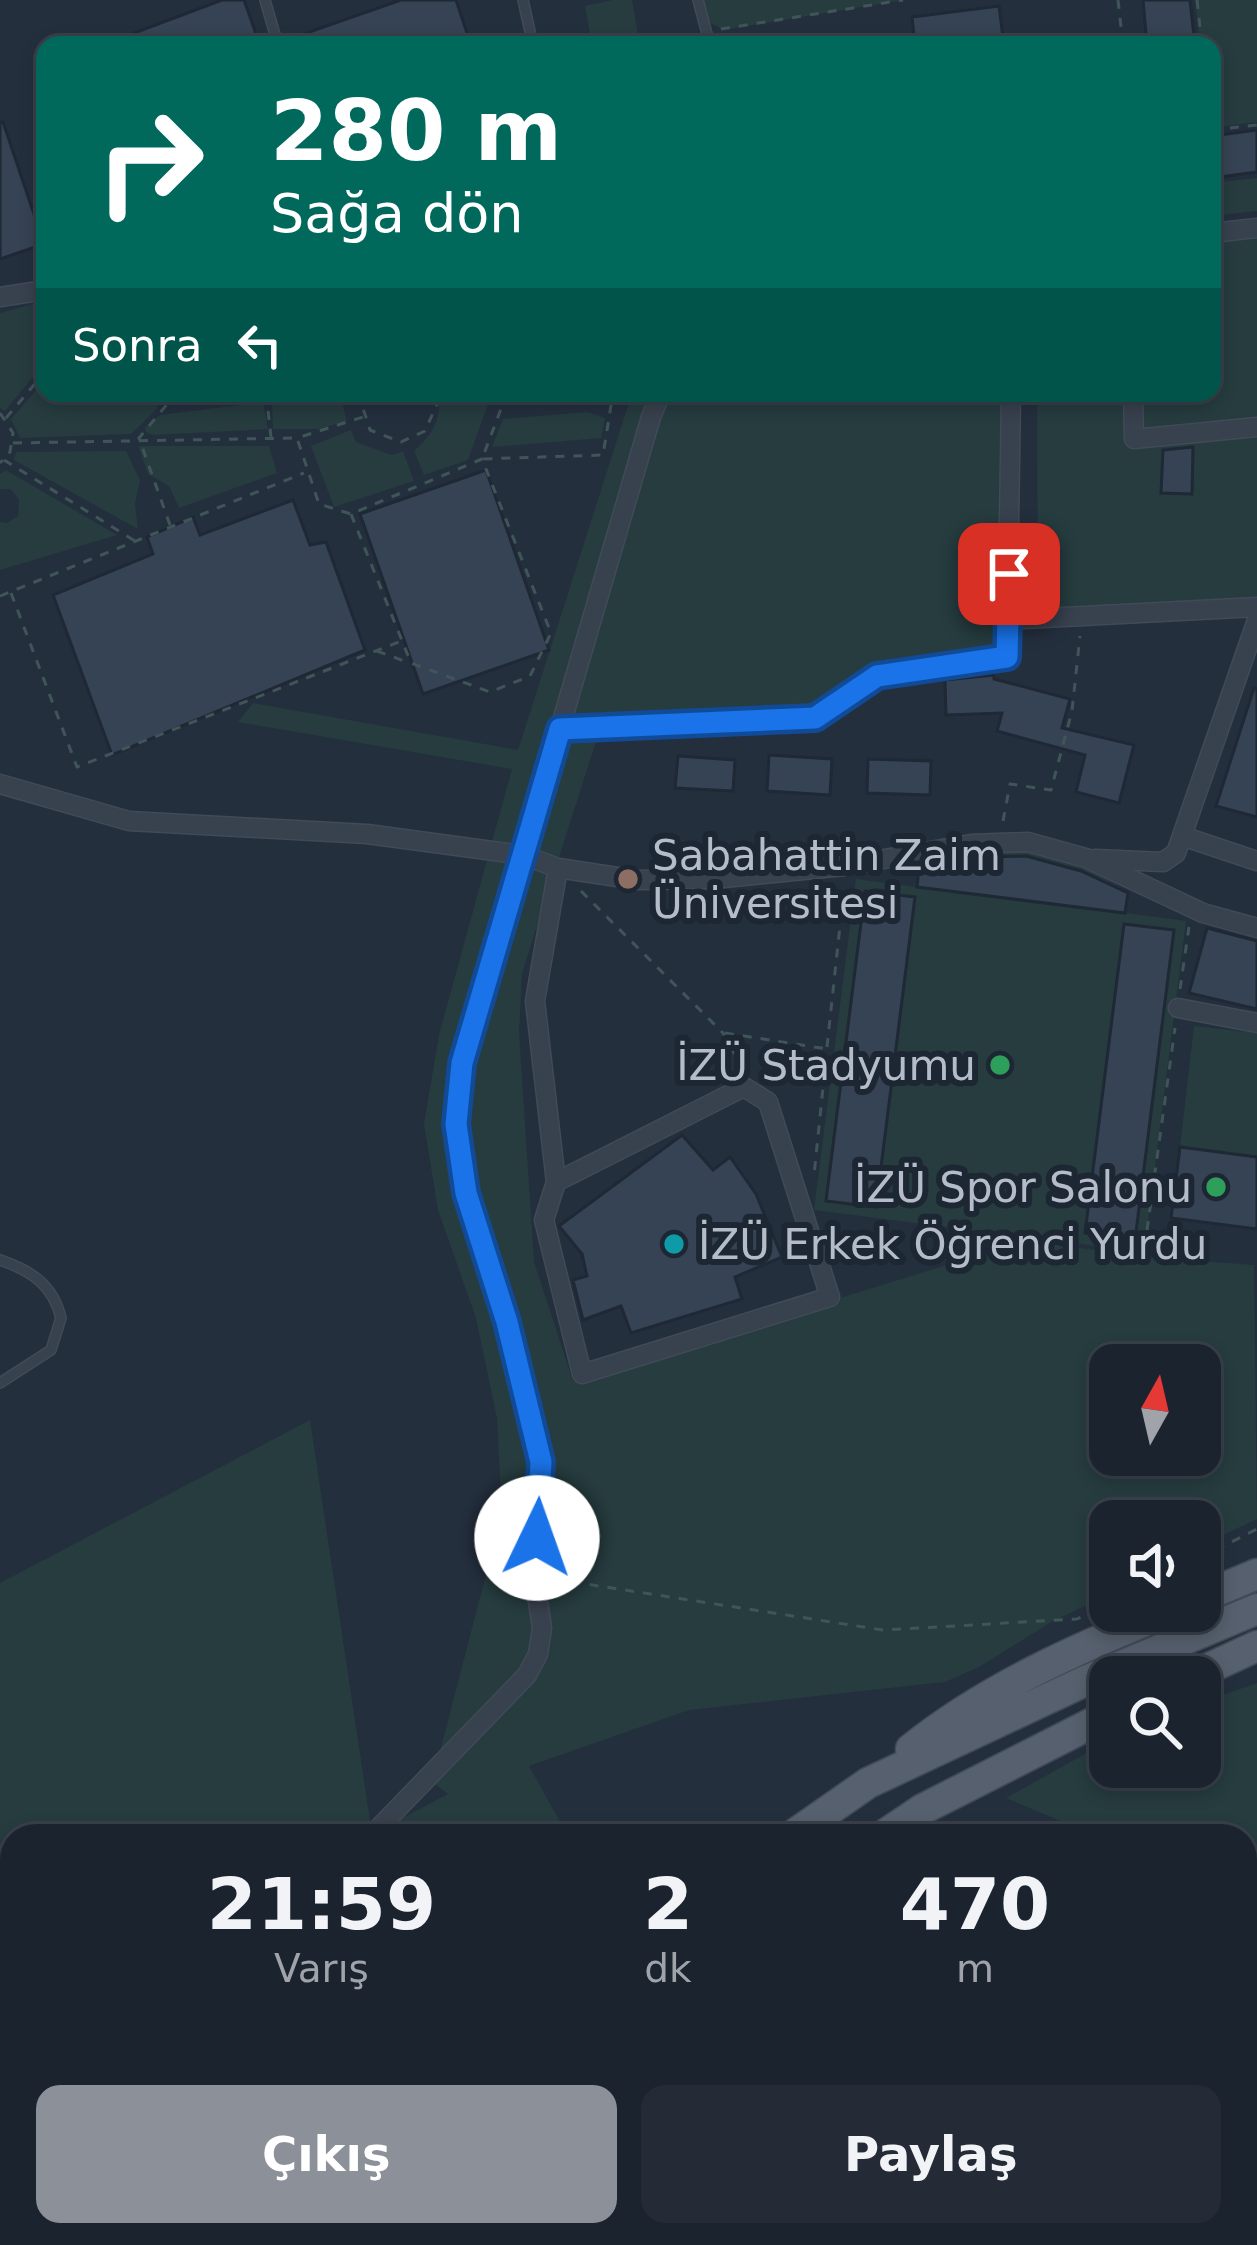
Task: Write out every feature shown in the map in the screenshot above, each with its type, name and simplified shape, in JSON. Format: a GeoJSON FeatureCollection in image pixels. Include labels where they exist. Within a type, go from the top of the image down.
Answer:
{"type":"FeatureCollection","features":[{"type":"Feature","properties":{"kind":"main road"},"geometry":{"type":"LineString","coordinates":[[1221,1589],[1257,1574]]}},
{"type":"Feature","properties":{"kind":"main road"},"geometry":{"type":"LineString","coordinates":[[868,1783],[1083,1682],[1257,1610]]}},
{"type":"Feature","properties":{"kind":"main road"},"geometry":{"type":"LineString","coordinates":[[809,1824],[954,1714],[1118,1632]]}},
{"type":"Feature","properties":{"kind":"main road"},"geometry":{"type":"LineString","coordinates":[[1221,1663],[1257,1646]]}},
{"type":"Feature","properties":{"kind":"main road"},"geometry":{"type":"LineString","coordinates":[[1221,1667],[1257,1658]]}},
{"type":"Feature","properties":{"kind":"main road"},"geometry":{"type":"LineString","coordinates":[[901,1824],[1089,1725]]}},
{"type":"Feature","properties":{"kind":"street"},"geometry":{"type":"LineString","coordinates":[[1221,232],[1257,228]]}},
{"type":"Feature","properties":{"kind":"street"},"geometry":{"type":"LineString","coordinates":[[0,297],[36,291]]}},
{"type":"Feature","properties":{"kind":"street"},"geometry":{"type":"LineString","coordinates":[[383,1824],[527,1675],[538,1654],[542,1628],[534,1576],[541,1462],[507,1322],[466,1193],[456,1124],[462,1063],[657,402]]}},
{"type":"Feature","properties":{"kind":"street"},"geometry":{"type":"LineString","coordinates":[[560,729],[815,718],[877,676],[1007,657],[1011,402]]}},
{"type":"Feature","properties":{"kind":"street"},"geometry":{"type":"LineString","coordinates":[[1133,402],[1134,440],[1257,427]]}},
{"type":"Feature","properties":{"kind":"street"},"geometry":{"type":"LineString","coordinates":[[1008,620],[1257,607]]}},
{"type":"Feature","properties":{"kind":"street"},"geometry":{"type":"LineString","coordinates":[[1086,858],[1163,862],[1176,853],[1257,620]]}},
{"type":"Feature","properties":{"kind":"street"},"geometry":{"type":"LineString","coordinates":[[0,784],[129,821],[368,834],[523,855],[558,868],[637,880],[714,880],[844,866],[999,841],[1028,842],[1086,858],[1191,908],[1257,928]]}},
{"type":"Feature","properties":{"kind":"street"},"geometry":{"type":"LineString","coordinates":[[1182,836],[1257,861]]}},
{"type":"Feature","properties":{"kind":"street"},"geometry":{"type":"LineString","coordinates":[[556,1181],[744,1087],[768,1102],[830,1297],[582,1374],[544,1220],[556,1181],[535,1001],[558,868]]}},
{"type":"Feature","properties":{"kind":"street"},"geometry":{"type":"LineString","coordinates":[[1178,1007],[1257,1023]]}},
{"type":"Feature","properties":{"kind":"lane"},"geometry":{"type":"LineString","coordinates":[[265,0],[275,36]]}},
{"type":"Feature","properties":{"kind":"lane"},"geometry":{"type":"LineString","coordinates":[[523,0],[531,36]]}},
{"type":"Feature","properties":{"kind":"lane"},"geometry":{"type":"LineString","coordinates":[[698,0],[708,36]]}},
{"type":"Feature","properties":{"kind":"lane"},"geometry":{"type":"LineString","coordinates":[[0,1260],[31,1273],[47,1286],[61,1318],[51,1350],[0,1383]]}},
{"type":"Feature","properties":{"kind":"lane"},"geometry":{"type":"LineString","coordinates":[[1257,2069],[1257,2095]]}},
{"type":"Feature","properties":{"kind":"path"},"geometry":{"type":"LineString","coordinates":[[704,19],[723,30],[903,0]]}},
{"type":"Feature","properties":{"kind":"path"},"geometry":{"type":"LineString","coordinates":[[1118,0],[1122,36]]}},
{"type":"Feature","properties":{"kind":"path"},"geometry":{"type":"LineString","coordinates":[[1197,0],[1201,36]]}},
{"type":"Feature","properties":{"kind":"path"},"geometry":{"type":"LineString","coordinates":[[1221,129],[1257,124]]}},
{"type":"Feature","properties":{"kind":"path"},"geometry":{"type":"LineString","coordinates":[[6,418],[36,383]]}},
{"type":"Feature","properties":{"kind":"path"},"geometry":{"type":"LineString","coordinates":[[139,438],[168,402]]}},
{"type":"Feature","properties":{"kind":"path"},"geometry":{"type":"LineString","coordinates":[[267,402],[272,437]]}},
{"type":"Feature","properties":{"kind":"path"},"geometry":{"type":"LineString","coordinates":[[361,402],[370,430],[401,442],[424,431],[438,402]]}},
{"type":"Feature","properties":{"kind":"path"},"geometry":{"type":"LineString","coordinates":[[375,650],[490,692],[530,676],[550,633],[482,459],[504,402]]}},
{"type":"Feature","properties":{"kind":"path"},"geometry":{"type":"LineString","coordinates":[[297,437],[320,505],[351,514],[482,459],[603,454],[612,402]]}},
{"type":"Feature","properties":{"kind":"path"},"geometry":{"type":"LineString","coordinates":[[0,412],[14,433],[2,462],[136,542]]}},
{"type":"Feature","properties":{"kind":"path"},"geometry":{"type":"LineString","coordinates":[[13,443],[297,437],[365,416]]}},
{"type":"Feature","properties":{"kind":"path"},"geometry":{"type":"LineString","coordinates":[[139,438],[171,527]]}},
{"type":"Feature","properties":{"kind":"path"},"geometry":{"type":"LineString","coordinates":[[0,596],[307,472]]}},
{"type":"Feature","properties":{"kind":"path"},"geometry":{"type":"LineString","coordinates":[[351,514],[411,663]]}},
{"type":"Feature","properties":{"kind":"path"},"geometry":{"type":"LineString","coordinates":[[11,593],[77,767],[402,642]]}},
{"type":"Feature","properties":{"kind":"path"},"geometry":{"type":"LineString","coordinates":[[999,841],[1010,784],[1051,790],[1072,711],[1082,616]]}},
{"type":"Feature","properties":{"kind":"path"},"geometry":{"type":"LineString","coordinates":[[558,868],[723,1033],[746,1073],[744,1087]]}},
{"type":"Feature","properties":{"kind":"path"},"geometry":{"type":"LineString","coordinates":[[796,1190],[812,1188],[844,888]]}},
{"type":"Feature","properties":{"kind":"path"},"geometry":{"type":"LineString","coordinates":[[1147,1230],[1191,908]]}},
{"type":"Feature","properties":{"kind":"path"},"geometry":{"type":"LineString","coordinates":[[723,1033],[826,1049]]}},
{"type":"Feature","properties":{"kind":"path"},"geometry":{"type":"LineString","coordinates":[[1221,1547],[1257,1529]]}},
{"type":"Feature","properties":{"kind":"path"},"geometry":{"type":"LineString","coordinates":[[534,1576],[884,1630],[1077,1619],[1089,1613]]}},
{"type":"Feature","properties":{"kind":"green space"},"geometry":{"type":"Polygon","coordinates":[[[632,0],[638,36],[590,36],[585,6],[632,0]]]}},
{"type":"Feature","properties":{"kind":"green space"},"geometry":{"type":"Polygon","coordinates":[[[698,0],[903,0],[723,30],[704,19],[698,0]]]}},
{"type":"Feature","properties":{"kind":"green space"},"geometry":{"type":"Polygon","coordinates":[[[1195,0],[1257,0],[1257,122],[1221,127],[1221,36],[1199,36],[1195,0]]]}},
{"type":"Feature","properties":{"kind":"green space"},"geometry":{"type":"Polygon","coordinates":[[[1257,178],[1257,211],[1221,215],[1221,182],[1257,178]]]}},
{"type":"Feature","properties":{"kind":"green space"},"geometry":{"type":"Polygon","coordinates":[[[1257,228],[1257,607],[1038,618],[1037,402],[1221,402],[1221,232],[1257,228]]]}},
{"type":"Feature","properties":{"kind":"green space"},"geometry":{"type":"Polygon","coordinates":[[[36,303],[36,373],[5,411],[0,408],[0,313],[36,303]]]}},
{"type":"Feature","properties":{"kind":"green space"},"geometry":{"type":"Polygon","coordinates":[[[36,390],[36,402],[157,402],[158,408],[131,434],[20,438],[11,419],[36,390]]]}},
{"type":"Feature","properties":{"kind":"green space"},"geometry":{"type":"Polygon","coordinates":[[[263,402],[268,429],[146,432],[145,427],[160,415],[263,402]]]}},
{"type":"Feature","properties":{"kind":"green space"},"geometry":{"type":"Polygon","coordinates":[[[272,402],[346,402],[347,421],[318,429],[273,429],[272,402]]]}},
{"type":"Feature","properties":{"kind":"green space"},"geometry":{"type":"Polygon","coordinates":[[[438,402],[489,402],[468,460],[424,475],[414,451],[434,428],[438,402]]]}},
{"type":"Feature","properties":{"kind":"green space"},"geometry":{"type":"Polygon","coordinates":[[[629,402],[1011,402],[1007,657],[877,676],[816,718],[600,729],[522,973],[519,1032],[534,1262],[573,1381],[1024,1241],[1254,1265],[1257,1519],[1221,1536],[1221,1500],[1089,1500],[1089,1604],[979,1667],[945,1682],[689,1710],[529,1766],[561,1824],[391,1824],[448,1794],[432,1782],[502,1513],[497,1418],[476,1318],[438,1210],[424,1124],[439,1035],[512,769],[238,722],[253,703],[518,750],[629,402]]]}},
{"type":"Feature","properties":{"kind":"green space"},"geometry":{"type":"Polygon","coordinates":[[[588,412],[605,418],[601,438],[492,447],[503,419],[588,412]]]}},
{"type":"Feature","properties":{"kind":"green space"},"geometry":{"type":"Polygon","coordinates":[[[351,430],[356,442],[392,455],[403,451],[414,481],[334,507],[311,446],[351,430]]]}},
{"type":"Feature","properties":{"kind":"green space"},"geometry":{"type":"Polygon","coordinates":[[[138,446],[269,446],[277,473],[179,508],[169,486],[148,474],[138,446]]]}},
{"type":"Feature","properties":{"kind":"green space"},"geometry":{"type":"Polygon","coordinates":[[[126,451],[140,480],[135,503],[138,529],[14,460],[16,452],[126,451]]]}},
{"type":"Feature","properties":{"kind":"green space"},"geometry":{"type":"Polygon","coordinates":[[[6,470],[117,535],[0,570],[0,522],[18,516],[19,499],[10,489],[0,489],[0,474],[6,470]]]}},
{"type":"Feature","properties":{"kind":"green space","name":"İZÜ Stadyumu"},"geometry":{"type":"Polygon","coordinates":[[[1027,850],[1079,867],[1128,892],[1126,913],[1186,921],[1144,1252],[814,1210],[856,879],[916,887],[919,866],[973,854],[1027,850]]]}},
{"type":"Feature","properties":{"kind":"green space"},"geometry":{"type":"Polygon","coordinates":[[[1194,1026],[1257,1033],[1257,1156],[1180,1147],[1194,1026]]]}},
{"type":"Feature","properties":{"kind":"green space"},"geometry":{"type":"Polygon","coordinates":[[[310,1420],[371,1824],[0,1824],[0,1583],[310,1420]]]}},
{"type":"Feature","properties":{"kind":"green space"},"geometry":{"type":"Polygon","coordinates":[[[1257,1683],[1257,1824],[1067,1824],[1006,1798],[1089,1752],[1089,1788],[1221,1788],[1221,1696],[1257,1683]]]}},
{"type":"Feature","properties":{"kind":"building"},"geometry":{"type":"Polygon","coordinates":[[[222,0],[244,0],[257,36],[126,36],[222,0]]]}},
{"type":"Feature","properties":{"kind":"building"},"geometry":{"type":"Polygon","coordinates":[[[401,0],[456,0],[468,36],[298,36],[401,0]]]}},
{"type":"Feature","properties":{"kind":"building"},"geometry":{"type":"Polygon","coordinates":[[[1143,0],[1190,0],[1194,36],[1146,36],[1143,0]]]}},
{"type":"Feature","properties":{"kind":"building"},"geometry":{"type":"Polygon","coordinates":[[[999,6],[1003,36],[914,36],[912,17],[999,6]]]}},
{"type":"Feature","properties":{"kind":"building"},"geometry":{"type":"Polygon","coordinates":[[[0,123],[36,220],[36,247],[0,259],[0,123]]]}},
{"type":"Feature","properties":{"kind":"building"},"geometry":{"type":"Polygon","coordinates":[[[1257,130],[1257,172],[1221,177],[1221,135],[1257,130]]]}},
{"type":"Feature","properties":{"kind":"building"},"geometry":{"type":"Polygon","coordinates":[[[1193,447],[1192,494],[1161,493],[1163,450],[1193,447]]]}},
{"type":"Feature","properties":{"kind":"building"},"geometry":{"type":"Polygon","coordinates":[[[486,470],[549,650],[423,694],[360,514],[486,470]]]}},
{"type":"Feature","properties":{"kind":"building"},"geometry":{"type":"Polygon","coordinates":[[[293,500],[310,545],[326,542],[365,650],[112,755],[53,595],[153,554],[147,537],[193,517],[200,535],[293,500]]]}},
{"type":"Feature","properties":{"kind":"building"},"geometry":{"type":"Polygon","coordinates":[[[994,675],[994,679],[1070,699],[1062,728],[1134,745],[1119,803],[1076,792],[1085,755],[997,731],[1002,713],[946,715],[945,680],[994,675]]]}},
{"type":"Feature","properties":{"kind":"building"},"geometry":{"type":"Polygon","coordinates":[[[1257,689],[1257,817],[1216,806],[1257,689]]]}},
{"type":"Feature","properties":{"kind":"building"},"geometry":{"type":"Polygon","coordinates":[[[769,755],[832,759],[830,795],[767,791],[769,755]]]}},
{"type":"Feature","properties":{"kind":"building"},"geometry":{"type":"Polygon","coordinates":[[[678,756],[735,760],[733,791],[675,788],[678,756]]]}},
{"type":"Feature","properties":{"kind":"building"},"geometry":{"type":"Polygon","coordinates":[[[868,759],[931,761],[930,795],[867,793],[868,759]]]}},
{"type":"Feature","properties":{"kind":"building"},"geometry":{"type":"Polygon","coordinates":[[[1026,856],[1081,871],[1128,893],[1125,913],[917,887],[919,867],[972,857],[1026,856]]]}},
{"type":"Feature","properties":{"kind":"building"},"geometry":{"type":"Polygon","coordinates":[[[865,891],[915,897],[876,1207],[826,1201],[865,891]]]}},
{"type":"Feature","properties":{"kind":"building"},"geometry":{"type":"Polygon","coordinates":[[[1124,924],[1174,930],[1135,1240],[1085,1233],[1124,924]]]}},
{"type":"Feature","properties":{"kind":"building"},"geometry":{"type":"Polygon","coordinates":[[[1207,928],[1257,941],[1257,1009],[1189,993],[1207,928]]]}},
{"type":"Feature","properties":{"kind":"building","name":"İZÜ Erkek Öğrenci Yurdu"},"geometry":{"type":"Polygon","coordinates":[[[682,1135],[713,1170],[730,1157],[756,1194],[782,1257],[735,1277],[742,1299],[631,1333],[621,1306],[583,1320],[573,1280],[587,1276],[582,1254],[559,1226],[682,1135]]]}},
{"type":"Feature","properties":{"kind":"building","name":"İZÜ Spor Salonu"},"geometry":{"type":"Polygon","coordinates":[[[1180,1147],[1257,1157],[1257,1229],[1171,1218],[1180,1147]]]}},
{"type":"Feature","properties":{"kind":"place","name":"Sabahattin Zaim Üniversitesi"},"geometry":{"type":"Point","coordinates":[628,879]}},
{"type":"Feature","properties":{"kind":"place","name":"İZÜ Stadyumu"},"geometry":{"type":"Point","coordinates":[1000,1065]}},
{"type":"Feature","properties":{"kind":"place","name":"İZÜ Spor Salonu"},"geometry":{"type":"Point","coordinates":[1216,1187]}},
{"type":"Feature","properties":{"kind":"place","name":"İZÜ Erkek Öğrenci Yurdu"},"geometry":{"type":"Point","coordinates":[674,1244]}},
{"type":"Feature","properties":{"kind":"route"},"geometry":{"type":"LineString","coordinates":[[537,1538],[541,1462],[507,1322],[466,1193],[456,1124],[462,1063],[560,729],[815,718],[877,676],[1007,657],[1009,574]]}}]}
